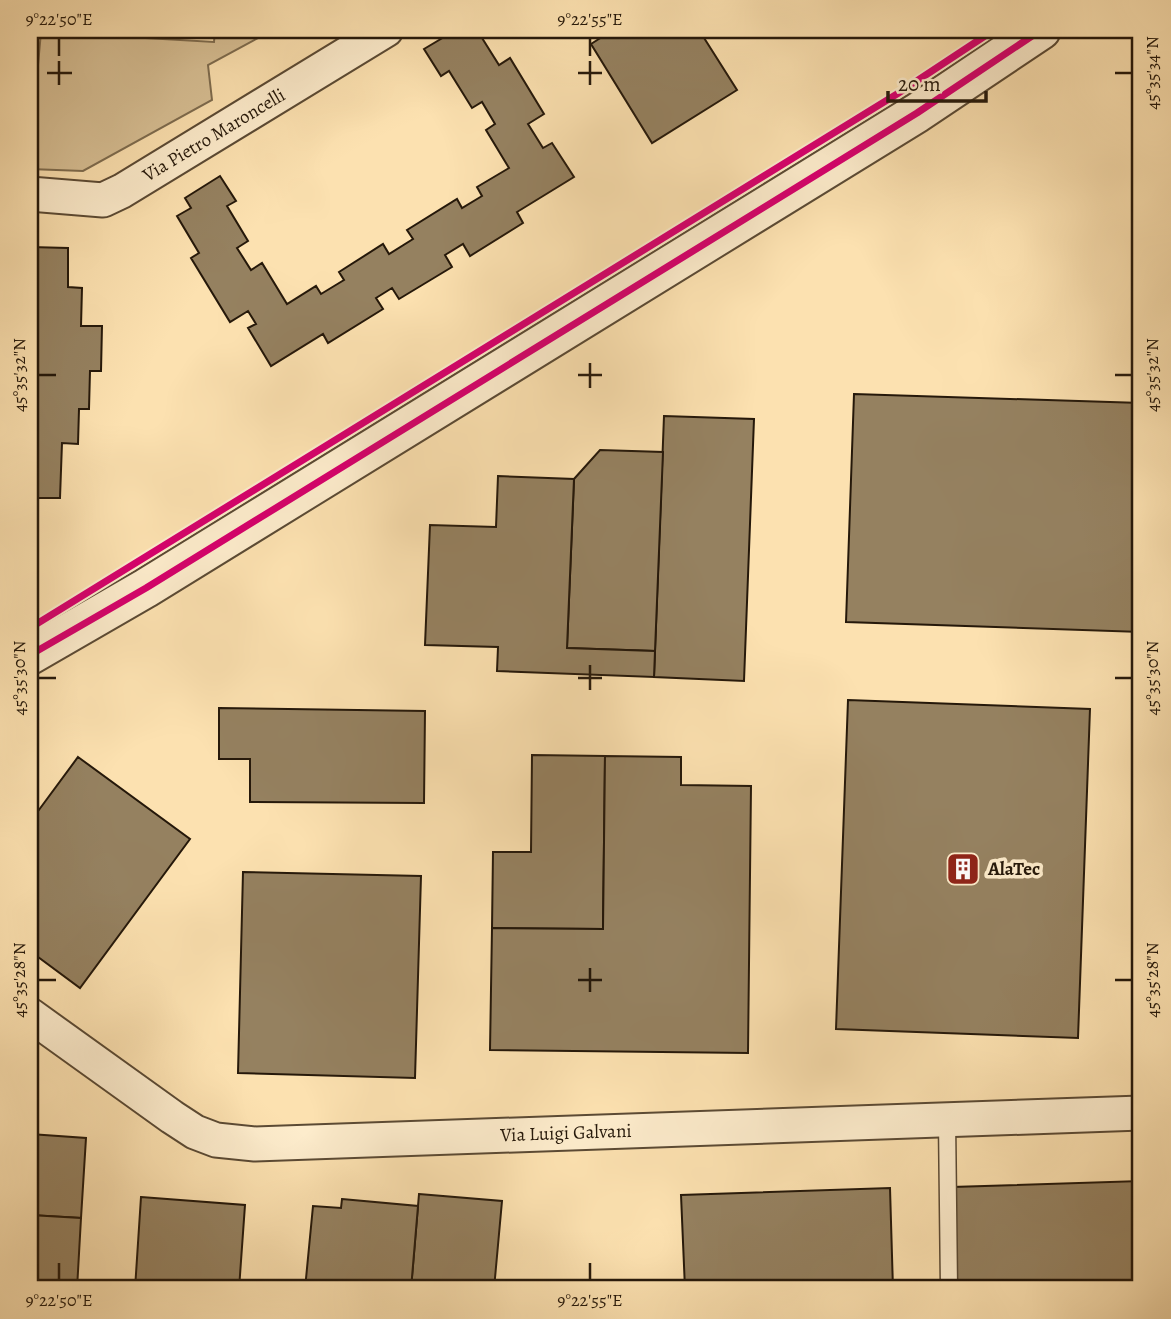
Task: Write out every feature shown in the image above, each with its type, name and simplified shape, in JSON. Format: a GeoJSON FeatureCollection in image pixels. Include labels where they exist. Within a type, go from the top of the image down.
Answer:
{"type":"FeatureCollection","features":[{"type":"Feature","properties":{"kind":"street","name":"Via Pietro Maroncelli"},"geometry":{"type":"LineString","coordinates":[[30,194],[103,200],[386,30]]}},
{"type":"Feature","properties":{"kind":"street"},"geometry":{"type":"LineString","coordinates":[[30,654],[146,588],[917,113],[1041,30]]}},
{"type":"Feature","properties":{"kind":"street"},"geometry":{"type":"LineString","coordinates":[[30,674],[146,588]]}},
{"type":"Feature","properties":{"kind":"street","name":"Via Luigi Galvani"},"geometry":{"type":"LineString","coordinates":[[30,1015],[195,1132],[216,1140],[255,1144],[1141,1113]]}},
{"type":"Feature","properties":{"kind":"lane"},"geometry":{"type":"LineString","coordinates":[[947,1120],[949,1289]]}},
{"type":"Feature","properties":{"kind":"shaded area"},"geometry":{"type":"Polygon","coordinates":[[[215,30],[273,30],[208,65],[212,100],[83,171],[30,169],[41,32],[214,42],[215,30]]]}},
{"type":"Feature","properties":{"kind":"building"},"geometry":{"type":"Polygon","coordinates":[[[456,30],[477,30],[499,65],[510,58],[544,114],[528,124],[543,148],[552,143],[574,177],[517,212],[523,223],[470,256],[463,244],[445,255],[452,267],[399,299],[392,288],[376,298],[383,309],[328,343],[323,334],[271,366],[248,328],[256,324],[248,311],[230,322],[191,258],[199,253],[177,216],[191,208],[185,198],[220,176],[236,201],[227,206],[248,241],[237,248],[251,270],[262,263],[287,304],[316,286],[321,294],[344,280],[339,272],[383,244],[389,254],[413,239],[407,230],[457,199],[462,208],[482,196],[477,187],[509,168],[486,130],[495,124],[482,102],[472,108],[449,71],[441,76],[424,49],[456,30]]]}},
{"type":"Feature","properties":{"kind":"building"},"geometry":{"type":"Polygon","coordinates":[[[613,30],[699,30],[737,90],[652,143],[591,44],[613,30]]]}},
{"type":"Feature","properties":{"kind":"building"},"geometry":{"type":"Polygon","coordinates":[[[30,247],[68,248],[68,287],[82,288],[81,326],[102,326],[101,371],[90,371],[89,409],[79,409],[78,444],[62,443],[60,498],[32,498],[32,522],[30,522],[30,247]]]}},
{"type":"Feature","properties":{"kind":"building"},"geometry":{"type":"Polygon","coordinates":[[[854,394],[1141,403],[1141,632],[846,622],[854,394]]]}},
{"type":"Feature","properties":{"kind":"building"},"geometry":{"type":"Polygon","coordinates":[[[664,416],[754,419],[744,681],[654,677],[664,416]]]}},
{"type":"Feature","properties":{"kind":"building"},"geometry":{"type":"Polygon","coordinates":[[[600,450],[663,452],[655,651],[567,648],[574,479],[600,450]]]}},
{"type":"Feature","properties":{"kind":"building"},"geometry":{"type":"Polygon","coordinates":[[[498,476],[574,479],[567,648],[655,651],[654,677],[497,671],[498,647],[425,645],[430,525],[496,527],[498,476]]]}},
{"type":"Feature","properties":{"kind":"building","name":"AlaTec"},"geometry":{"type":"Polygon","coordinates":[[[848,700],[1090,709],[1078,1038],[836,1029],[848,700]]]}},
{"type":"Feature","properties":{"kind":"building"},"geometry":{"type":"Polygon","coordinates":[[[219,708],[425,711],[424,803],[250,802],[250,759],[219,759],[219,708]]]}},
{"type":"Feature","properties":{"kind":"building"},"geometry":{"type":"Polygon","coordinates":[[[532,755],[605,756],[603,929],[492,928],[493,852],[531,852],[532,755]]]}},
{"type":"Feature","properties":{"kind":"building"},"geometry":{"type":"Polygon","coordinates":[[[605,756],[681,757],[681,785],[751,786],[748,1053],[490,1050],[492,928],[603,929],[605,756]]]}},
{"type":"Feature","properties":{"kind":"building"},"geometry":{"type":"Polygon","coordinates":[[[78,757],[190,839],[80,988],[30,951],[30,822],[78,757]]]}},
{"type":"Feature","properties":{"kind":"building"},"geometry":{"type":"Polygon","coordinates":[[[243,872],[421,876],[415,1078],[238,1073],[243,872]]]}},
{"type":"Feature","properties":{"kind":"building"},"geometry":{"type":"Polygon","coordinates":[[[30,1134],[86,1138],[81,1218],[30,1215],[30,1134]]]}},
{"type":"Feature","properties":{"kind":"building"},"geometry":{"type":"Polygon","coordinates":[[[1141,1181],[1141,1289],[955,1289],[952,1187],[1141,1181]]]}},
{"type":"Feature","properties":{"kind":"building"},"geometry":{"type":"Polygon","coordinates":[[[890,1188],[893,1289],[685,1289],[681,1195],[890,1188]]]}},
{"type":"Feature","properties":{"kind":"building"},"geometry":{"type":"Polygon","coordinates":[[[419,1194],[502,1201],[494,1289],[411,1289],[419,1194]]]}},
{"type":"Feature","properties":{"kind":"building"},"geometry":{"type":"Polygon","coordinates":[[[141,1197],[245,1205],[239,1289],[135,1289],[141,1197]]]}},
{"type":"Feature","properties":{"kind":"building"},"geometry":{"type":"Polygon","coordinates":[[[342,1199],[418,1206],[411,1289],[305,1289],[313,1206],[341,1208],[342,1199]]]}},
{"type":"Feature","properties":{"kind":"building"},"geometry":{"type":"Polygon","coordinates":[[[30,1215],[81,1218],[77,1289],[30,1289],[30,1215]]]}},
{"type":"Feature","properties":{"kind":"cycle path"},"geometry":{"type":"LineString","coordinates":[[30,628],[897,94],[994,30]]}},
{"type":"Feature","properties":{"kind":"cycle path"},"geometry":{"type":"LineString","coordinates":[[30,655],[146,588],[917,113],[1041,30]]}},
{"type":"Feature","properties":{"kind":"place","name":"AlaTec"},"geometry":{"type":"Point","coordinates":[963,869]}}]}
